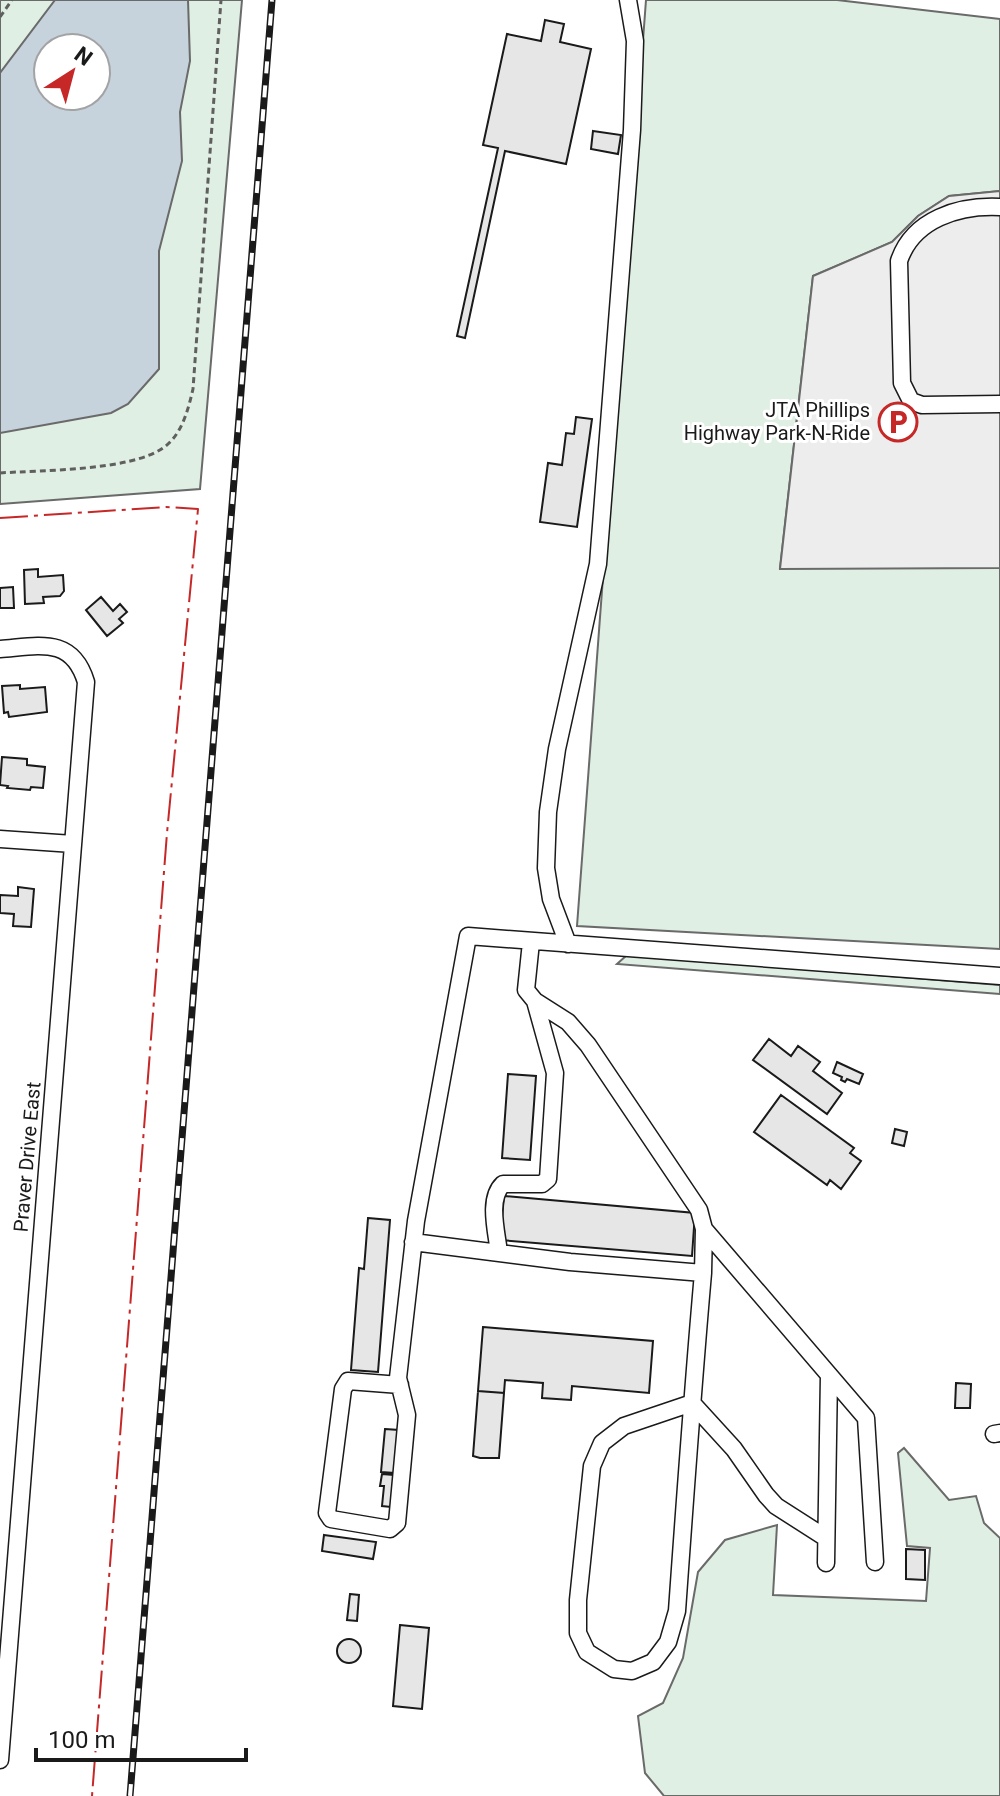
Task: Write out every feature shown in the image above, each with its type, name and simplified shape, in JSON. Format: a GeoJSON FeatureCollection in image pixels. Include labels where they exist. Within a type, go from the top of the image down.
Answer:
{"type":"FeatureCollection","features":[{"type":"Feature","properties":{"kind":"street"},"geometry":{"type":"LineString","coordinates":[[568,944],[551,899],[546,868],[548,812],[557,749],[598,564],[632,130],[635,41],[628,0]]}},
{"type":"Feature","properties":{"kind":"street"},"geometry":{"type":"LineString","coordinates":[[1000,207],[977,206],[938,217],[904,248],[899,261],[902,383],[911,401],[922,405],[1000,404]]}},
{"type":"Feature","properties":{"kind":"street","name":"Praver Drive East"},"geometry":{"type":"LineString","coordinates":[[0,649],[47,645],[60,648],[73,656],[86,682],[7,1586],[0,1760]]}},
{"type":"Feature","properties":{"kind":"street"},"geometry":{"type":"LineString","coordinates":[[0,839],[73,844]]}},
{"type":"Feature","properties":{"kind":"street"},"geometry":{"type":"LineString","coordinates":[[400,1385],[348,1381],[343,1389],[327,1513],[331,1519],[390,1529],[397,1523],[407,1415],[400,1385],[398,1378],[413,1242],[468,936],[1000,976]]}},
{"type":"Feature","properties":{"kind":"street"},"geometry":{"type":"LineString","coordinates":[[531,942],[526,990],[535,1001],[568,1022],[588,1045],[699,1210],[704,1229],[703,1273],[677,1611],[668,1642],[653,1662],[632,1671],[614,1669],[587,1652],[578,1633],[578,1600],[592,1466],[602,1443],[624,1426],[692,1403]]}},
{"type":"Feature","properties":{"kind":"street"},"geometry":{"type":"LineString","coordinates":[[499,1253],[494,1197],[498,1188],[503,1184],[542,1184],[548,1179],[555,1073],[535,1001]]}},
{"type":"Feature","properties":{"kind":"street"},"geometry":{"type":"LineString","coordinates":[[704,1229],[866,1418],[875,1562]]}},
{"type":"Feature","properties":{"kind":"street"},"geometry":{"type":"LineString","coordinates":[[413,1242],[703,1273]]}},
{"type":"Feature","properties":{"kind":"street"},"geometry":{"type":"LineString","coordinates":[[826,1563],[829,1375]]}},
{"type":"Feature","properties":{"kind":"street"},"geometry":{"type":"LineString","coordinates":[[692,1403],[734,1449],[766,1495],[795,1519],[826,1538]]}},
{"type":"Feature","properties":{"kind":"path"},"geometry":{"type":"LineString","coordinates":[[0,17],[12,0]]}},
{"type":"Feature","properties":{"kind":"path"},"geometry":{"type":"LineString","coordinates":[[0,473],[78,468],[135,460],[163,449],[175,437],[186,417],[193,389],[221,0]]}},
{"type":"Feature","properties":{"kind":"green space"},"geometry":{"type":"Polygon","coordinates":[[[0,0],[242,0],[200,489],[0,504],[0,0]]]}},
{"type":"Feature","properties":{"kind":"green space"},"geometry":{"type":"Polygon","coordinates":[[[646,0],[837,0],[1000,19],[1000,191],[949,196],[918,216],[892,242],[813,276],[780,568],[1000,568],[1000,949],[577,926],[646,0]]]}},
{"type":"Feature","properties":{"kind":"green space"},"geometry":{"type":"Polygon","coordinates":[[[627,955],[1000,985],[1000,994],[617,964],[627,955]]]}},
{"type":"Feature","properties":{"kind":"green space"},"geometry":{"type":"Polygon","coordinates":[[[904,1448],[949,1500],[976,1496],[984,1523],[1000,1538],[1000,1796],[664,1796],[645,1773],[638,1716],[663,1703],[683,1658],[698,1572],[725,1540],[777,1525],[773,1595],[926,1601],[930,1548],[907,1546],[898,1453],[904,1448]]]}},
{"type":"Feature","properties":{"kind":"shaded area"},"geometry":{"type":"Polygon","coordinates":[[[55,0],[188,0],[190,61],[180,112],[182,161],[159,251],[159,369],[128,404],[111,413],[0,433],[0,73],[55,0]]]}},
{"type":"Feature","properties":{"kind":"shaded area","name":"JTA Phillips Highway Park-N-Ride"},"geometry":{"type":"Polygon","coordinates":[[[1000,191],[1000,568],[780,569],[813,276],[892,242],[918,216],[949,196],[1000,191]]]}},
{"type":"Feature","properties":{"kind":"building"},"geometry":{"type":"Polygon","coordinates":[[[545,20],[564,24],[560,42],[591,49],[566,164],[505,151],[465,338],[457,336],[498,148],[483,145],[507,34],[541,41],[545,20]]]}},
{"type":"Feature","properties":{"kind":"building"},"geometry":{"type":"Polygon","coordinates":[[[593,131],[621,135],[618,154],[591,149],[593,131]]]}},
{"type":"Feature","properties":{"kind":"building"},"geometry":{"type":"Polygon","coordinates":[[[576,417],[592,419],[577,527],[540,522],[548,463],[562,465],[566,433],[574,434],[576,417]]]}},
{"type":"Feature","properties":{"kind":"building"},"geometry":{"type":"Polygon","coordinates":[[[38,569],[38,577],[63,575],[64,591],[60,596],[43,597],[44,603],[25,604],[24,570],[38,569]]]}},
{"type":"Feature","properties":{"kind":"building"},"geometry":{"type":"Polygon","coordinates":[[[13,587],[14,608],[0,608],[0,588],[13,587]]]}},
{"type":"Feature","properties":{"kind":"building"},"geometry":{"type":"Polygon","coordinates":[[[101,597],[113,611],[120,604],[127,612],[119,619],[123,623],[107,636],[86,610],[101,597]]]}},
{"type":"Feature","properties":{"kind":"building"},"geometry":{"type":"Polygon","coordinates":[[[20,685],[20,689],[45,687],[47,712],[9,717],[8,712],[4,713],[2,686],[20,685]]]}},
{"type":"Feature","properties":{"kind":"building"},"geometry":{"type":"Polygon","coordinates":[[[2,757],[27,759],[27,765],[45,767],[43,788],[31,787],[30,790],[0,785],[2,757]]]}},
{"type":"Feature","properties":{"kind":"building"},"geometry":{"type":"Polygon","coordinates":[[[18,887],[34,889],[31,927],[13,926],[14,914],[0,913],[0,895],[18,896],[18,887]]]}},
{"type":"Feature","properties":{"kind":"building"},"geometry":{"type":"Polygon","coordinates":[[[769,1039],[791,1056],[798,1046],[820,1062],[813,1071],[842,1093],[827,1114],[753,1060],[769,1039]]]}},
{"type":"Feature","properties":{"kind":"building"},"geometry":{"type":"Polygon","coordinates":[[[837,1062],[863,1074],[859,1084],[847,1079],[845,1082],[833,1073],[837,1062]]]}},
{"type":"Feature","properties":{"kind":"building"},"geometry":{"type":"Polygon","coordinates":[[[508,1074],[536,1076],[530,1160],[502,1158],[508,1074]]]}},
{"type":"Feature","properties":{"kind":"building"},"geometry":{"type":"Polygon","coordinates":[[[781,1095],[854,1148],[850,1153],[861,1161],[841,1189],[830,1180],[827,1185],[754,1132],[781,1095]]]}},
{"type":"Feature","properties":{"kind":"building"},"geometry":{"type":"Polygon","coordinates":[[[895,1129],[907,1132],[904,1146],[892,1143],[895,1129]]]}},
{"type":"Feature","properties":{"kind":"building"},"geometry":{"type":"Polygon","coordinates":[[[504,1196],[695,1213],[692,1256],[500,1240],[504,1196]]]}},
{"type":"Feature","properties":{"kind":"building"},"geometry":{"type":"Polygon","coordinates":[[[368,1218],[390,1220],[378,1372],[351,1370],[359,1268],[364,1269],[368,1218]]]}},
{"type":"Feature","properties":{"kind":"building"},"geometry":{"type":"Polygon","coordinates":[[[483,1327],[653,1341],[649,1393],[572,1386],[571,1400],[542,1398],[543,1383],[505,1380],[504,1393],[478,1391],[483,1327]]]}},
{"type":"Feature","properties":{"kind":"building"},"geometry":{"type":"Polygon","coordinates":[[[956,1383],[971,1384],[970,1408],[955,1408],[956,1383]]]}},
{"type":"Feature","properties":{"kind":"building"},"geometry":{"type":"Polygon","coordinates":[[[478,1391],[504,1393],[499,1458],[473,1456],[478,1391]]]}},
{"type":"Feature","properties":{"kind":"building"},"geometry":{"type":"Polygon","coordinates":[[[385,1429],[399,1430],[395,1473],[381,1472],[385,1429]]]}},
{"type":"Feature","properties":{"kind":"building"},"geometry":{"type":"Polygon","coordinates":[[[382,1474],[394,1475],[391,1507],[382,1506],[382,1474]]]}},
{"type":"Feature","properties":{"kind":"building"},"geometry":{"type":"Polygon","coordinates":[[[324,1535],[376,1542],[373,1559],[322,1551],[324,1535]]]}},
{"type":"Feature","properties":{"kind":"building"},"geometry":{"type":"Polygon","coordinates":[[[906,1549],[925,1550],[925,1580],[906,1579],[906,1549]]]}},
{"type":"Feature","properties":{"kind":"building"},"geometry":{"type":"Polygon","coordinates":[[[350,1594],[359,1595],[357,1621],[347,1620],[350,1594]]]}},
{"type":"Feature","properties":{"kind":"building"},"geometry":{"type":"Polygon","coordinates":[[[400,1625],[429,1628],[422,1709],[393,1706],[400,1625]]]}},
{"type":"Feature","properties":{"kind":"building"},"geometry":{"type":"Polygon","coordinates":[[[349,1639],[357,1643],[361,1651],[357,1659],[349,1663],[341,1659],[337,1651],[341,1643],[349,1639]]]}},
{"type":"Feature","properties":{"kind":"railway"},"geometry":{"type":"LineString","coordinates":[[130,1796],[272,0]]}},
{"type":"Feature","properties":{"kind":"power"},"geometry":{"type":"LineString","coordinates":[[0,518],[166,507],[198,509],[167,833],[92,1796]]}},
{"type":"Feature","properties":{"kind":"place","name":"JTA Phillips Highway Park-N-Ride"},"geometry":{"type":"Point","coordinates":[898,422]}}]}
